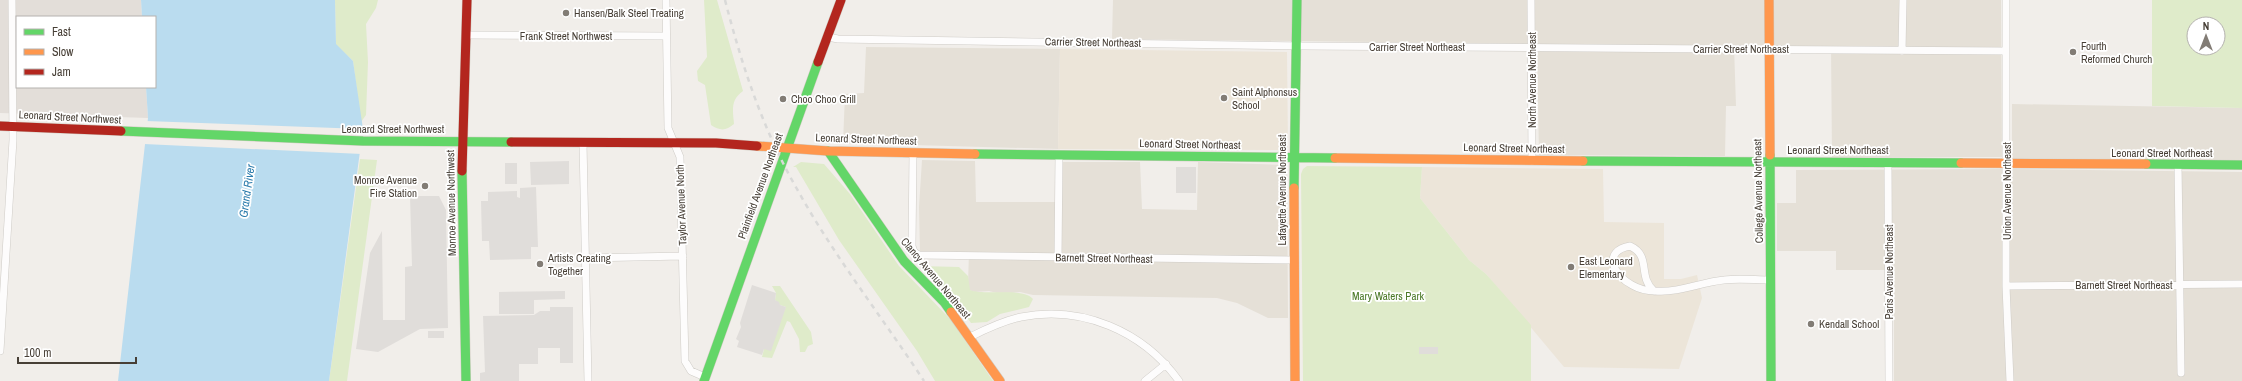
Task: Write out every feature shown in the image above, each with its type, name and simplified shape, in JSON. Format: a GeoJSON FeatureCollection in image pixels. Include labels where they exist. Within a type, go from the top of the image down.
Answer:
{"type":"FeatureCollection","features":[{"type":"Feature","properties":{"kind":"main road","name":"Monroe Avenue Northwest"},"geometry":{"type":"LineString","coordinates":[[466,381],[462,141],[467,0]]}},
{"type":"Feature","properties":{"kind":"main road","name":"Plainfield Avenue Northeast"},"geometry":{"type":"LineString","coordinates":[[705,379],[786,147],[841,0]]}},
{"type":"Feature","properties":{"kind":"main road","name":"Lafayette Avenue Northeast"},"geometry":{"type":"LineString","coordinates":[[1295,381],[1294,157],[1297,0]]}},
{"type":"Feature","properties":{"kind":"main road","name":"College Avenue Northeast"},"geometry":{"type":"LineString","coordinates":[[1769,0],[1771,381]]}},
{"type":"Feature","properties":{"kind":"main road","name":"Leonard Street Northwest"},"geometry":{"type":"LineString","coordinates":[[0,126],[363,141],[674,142],[786,147]]}},
{"type":"Feature","properties":{"kind":"main road","name":"Leonard Street Northeast"},"geometry":{"type":"LineString","coordinates":[[786,147],[828,151],[913,153],[1532,161],[2242,165]]}},
{"type":"Feature","properties":{"kind":"main road","name":"Clancy Avenue Northeast"},"geometry":{"type":"LineString","coordinates":[[828,151],[904,261],[944,302],[1000,381]]}},
{"type":"Feature","properties":{"kind":"street"},"geometry":{"type":"LineString","coordinates":[[0,351],[13,127],[12,0]]}},
{"type":"Feature","properties":{"kind":"street","name":"Taylor Avenue North"},"geometry":{"type":"LineString","coordinates":[[666,0],[668,128],[680,157],[686,364],[694,372],[705,379]]}},
{"type":"Feature","properties":{"kind":"street","name":"North Avenue Northeast"},"geometry":{"type":"LineString","coordinates":[[1531,0],[1532,161]]}},
{"type":"Feature","properties":{"kind":"street"},"geometry":{"type":"LineString","coordinates":[[1902,51],[1903,0]]}},
{"type":"Feature","properties":{"kind":"street","name":"Union Avenue Northeast"},"geometry":{"type":"LineString","coordinates":[[2006,0],[2006,286],[2010,381]]}},
{"type":"Feature","properties":{"kind":"street","name":"Frank Street Northwest"},"geometry":{"type":"LineString","coordinates":[[466,35],[666,36]]}},
{"type":"Feature","properties":{"kind":"street","name":"Carrier Street Northeast"},"geometry":{"type":"LineString","coordinates":[[828,37],[1296,46],[2006,52]]}},
{"type":"Feature","properties":{"kind":"street"},"geometry":{"type":"LineString","coordinates":[[583,142],[588,381]]}},
{"type":"Feature","properties":{"kind":"street","name":"Barnett Street Northeast"},"geometry":{"type":"LineString","coordinates":[[913,153],[912,246],[914,252],[927,256],[1294,260]]}},
{"type":"Feature","properties":{"kind":"street"},"geometry":{"type":"LineString","coordinates":[[1058,258],[1059,155]]}},
{"type":"Feature","properties":{"kind":"street","name":"Paris Avenue Northeast"},"geometry":{"type":"LineString","coordinates":[[1888,163],[1889,381]]}},
{"type":"Feature","properties":{"kind":"street"},"geometry":{"type":"LineString","coordinates":[[2178,164],[2181,372]]}},
{"type":"Feature","properties":{"kind":"street"},"geometry":{"type":"LineString","coordinates":[[1654,291],[1645,280],[1642,257],[1637,248],[1630,246],[1618,249],[1612,262],[1618,274],[1632,285],[1654,291],[1693,288],[1724,280],[1770,280]]}},
{"type":"Feature","properties":{"kind":"street"},"geometry":{"type":"LineString","coordinates":[[586,258],[683,256]]}},
{"type":"Feature","properties":{"kind":"street","name":"Barnett Street Northeast"},"geometry":{"type":"LineString","coordinates":[[2006,286],[2242,284]]}},
{"type":"Feature","properties":{"kind":"street"},"geometry":{"type":"LineString","coordinates":[[970,337],[999,323],[1020,317],[1047,314],[1071,315],[1094,320],[1127,334],[1146,346],[1166,364],[1179,381]]}},
{"type":"Feature","properties":{"kind":"street"},"geometry":{"type":"LineString","coordinates":[[1145,381],[1166,364]]}},
{"type":"Feature","properties":{"kind":"shaded area"},"geometry":{"type":"Polygon","coordinates":[[[0,0],[141,0],[142,16],[16,16],[16,88],[146,88],[148,118],[0,113],[0,0]]]}},
{"type":"Feature","properties":{"kind":"shaded area"},"geometry":{"type":"Polygon","coordinates":[[[1113,0],[2001,0],[2002,157],[1832,157],[1831,46],[1734,46],[1736,106],[1726,106],[1725,156],[1539,155],[1537,44],[1112,39],[1113,0]]]}},
{"type":"Feature","properties":{"kind":"shaded area"},"geometry":{"type":"Polygon","coordinates":[[[866,47],[1060,49],[1058,149],[843,143],[845,94],[864,93],[866,47]]]}},
{"type":"Feature","properties":{"kind":"shaded area"},"geometry":{"type":"Polygon","coordinates":[[[1060,49],[1287,52],[1288,150],[1058,149],[1060,49]]]}},
{"type":"Feature","properties":{"kind":"shaded area"},"geometry":{"type":"Polygon","coordinates":[[[2012,104],[2242,108],[2242,160],[2012,158],[2012,104]]]}},
{"type":"Feature","properties":{"kind":"shaded area"},"geometry":{"type":"Polygon","coordinates":[[[922,160],[975,161],[976,202],[1062,202],[1063,162],[1140,162],[1142,209],[1197,210],[1198,162],[1287,165],[1288,318],[1268,318],[1237,303],[1217,298],[1033,295],[1020,292],[1001,294],[989,291],[975,292],[969,290],[969,252],[920,252],[919,207],[922,160]]]}},
{"type":"Feature","properties":{"kind":"shaded area"},"geometry":{"type":"Polygon","coordinates":[[[569,161],[569,184],[531,185],[530,162],[569,161]]]}},
{"type":"Feature","properties":{"kind":"shaded area"},"geometry":{"type":"Polygon","coordinates":[[[505,163],[517,163],[517,184],[505,184],[505,163]]]}},
{"type":"Feature","properties":{"kind":"shaded area"},"geometry":{"type":"Polygon","coordinates":[[[1176,167],[1196,167],[1196,193],[1176,193],[1176,167]]]}},
{"type":"Feature","properties":{"kind":"shaded area","name":"East Leonard Elementary"},"geometry":{"type":"Polygon","coordinates":[[[1422,167],[1603,169],[1604,222],[1664,223],[1664,279],[1681,279],[1697,275],[1702,298],[1679,369],[1564,367],[1486,274],[1469,260],[1420,198],[1422,167]]]}},
{"type":"Feature","properties":{"kind":"shaded area"},"geometry":{"type":"Polygon","coordinates":[[[2013,169],[2242,172],[2242,381],[1894,381],[1894,270],[1836,270],[1836,251],[1777,251],[1777,203],[1796,203],[1796,170],[2013,169]]]}},
{"type":"Feature","properties":{"kind":"shaded area"},"geometry":{"type":"Polygon","coordinates":[[[536,187],[538,247],[531,247],[531,259],[490,260],[489,241],[482,241],[481,201],[488,201],[488,192],[517,191],[517,197],[520,198],[520,188],[536,187]]]}},
{"type":"Feature","properties":{"kind":"shaded area"},"geometry":{"type":"Polygon","coordinates":[[[410,196],[439,196],[446,210],[448,328],[420,329],[378,352],[356,349],[370,253],[382,231],[383,320],[405,320],[405,267],[412,266],[410,196]]]}},
{"type":"Feature","properties":{"kind":"shaded area"},"geometry":{"type":"Polygon","coordinates":[[[752,285],[776,293],[775,300],[779,302],[780,305],[786,307],[771,351],[764,349],[762,355],[737,347],[739,341],[736,339],[741,327],[740,323],[752,285]]]}},
{"type":"Feature","properties":{"kind":"shaded area"},"geometry":{"type":"Polygon","coordinates":[[[565,291],[565,299],[534,300],[534,314],[499,314],[499,292],[565,291]]]}},
{"type":"Feature","properties":{"kind":"shaded area"},"geometry":{"type":"Polygon","coordinates":[[[550,307],[573,307],[573,363],[560,363],[560,348],[538,348],[538,364],[519,364],[519,381],[480,381],[480,373],[485,372],[483,316],[534,315],[540,311],[550,311],[550,307]]]}},
{"type":"Feature","properties":{"kind":"shaded area"},"geometry":{"type":"Polygon","coordinates":[[[428,331],[444,331],[444,338],[428,338],[428,331]]]}},
{"type":"Feature","properties":{"kind":"shaded area"},"geometry":{"type":"Polygon","coordinates":[[[1419,347],[1438,347],[1438,354],[1419,354],[1419,347]]]}},
{"type":"Feature","properties":{"kind":"green space"},"geometry":{"type":"Polygon","coordinates":[[[335,0],[378,0],[376,8],[366,24],[368,62],[366,115],[361,122],[353,61],[336,45],[335,0]]]}},
{"type":"Feature","properties":{"kind":"green space"},"geometry":{"type":"Polygon","coordinates":[[[704,0],[717,0],[743,91],[734,102],[734,124],[726,129],[720,129],[711,125],[705,85],[698,81],[697,71],[707,57],[704,0]]]}},
{"type":"Feature","properties":{"kind":"green space"},"geometry":{"type":"Polygon","coordinates":[[[2152,0],[2242,0],[2242,108],[2152,106],[2152,0]]]}},
{"type":"Feature","properties":{"kind":"green space"},"geometry":{"type":"Polygon","coordinates":[[[360,159],[377,160],[347,381],[329,381],[360,159]]]}},
{"type":"Feature","properties":{"kind":"green space"},"geometry":{"type":"Polygon","coordinates":[[[801,162],[824,164],[850,194],[899,266],[951,320],[993,381],[935,381],[917,351],[839,240],[796,167],[793,167],[801,162]]]}},
{"type":"Feature","properties":{"kind":"green space","name":"Mary Waters Park"},"geometry":{"type":"Polygon","coordinates":[[[1307,166],[1422,167],[1420,198],[1469,260],[1486,274],[1531,325],[1531,381],[1303,381],[1301,174],[1303,169],[1307,166]]]}},
{"type":"Feature","properties":{"kind":"green space"},"geometry":{"type":"Polygon","coordinates":[[[920,266],[959,267],[968,276],[970,290],[976,292],[1021,293],[1028,295],[1033,299],[1029,307],[1000,314],[987,322],[971,323],[949,293],[920,266]]]}},
{"type":"Feature","properties":{"kind":"green space"},"geometry":{"type":"Polygon","coordinates":[[[772,286],[780,286],[811,332],[813,344],[808,346],[805,352],[800,352],[799,339],[790,322],[787,321],[772,358],[762,357],[764,349],[786,307],[780,305],[775,300],[776,293],[772,286]]]}},
{"type":"Feature","properties":{"kind":"water","name":"Grand River"},"geometry":{"type":"Polygon","coordinates":[[[141,0],[335,0],[336,44],[353,61],[363,129],[329,381],[118,381],[148,118],[146,88],[156,88],[156,16],[142,16],[141,0]]]}},
{"type":"Feature","properties":{"kind":"pier"},"geometry":{"type":"Polygon","coordinates":[[[146,121],[363,129],[362,154],[144,144],[146,121]]]}},
{"type":"Feature","properties":{"kind":"railway"},"geometry":{"type":"LineString","coordinates":[[725,0],[746,73],[764,121],[785,167],[811,214],[842,262],[924,381]]}},
{"type":"Feature","properties":{"kind":"traffic: fast"},"geometry":{"type":"LineString","coordinates":[[1294,188],[1297,0]]}},
{"type":"Feature","properties":{"kind":"traffic: fast"},"geometry":{"type":"LineString","coordinates":[[704,381],[818,62]]}},
{"type":"Feature","properties":{"kind":"traffic: fast"},"geometry":{"type":"LineString","coordinates":[[121,131],[363,141],[511,142]]}},
{"type":"Feature","properties":{"kind":"traffic: fast"},"geometry":{"type":"LineString","coordinates":[[828,151],[904,261],[944,302],[951,312]]}},
{"type":"Feature","properties":{"kind":"traffic: fast"},"geometry":{"type":"LineString","coordinates":[[975,154],[1335,158]]}},
{"type":"Feature","properties":{"kind":"traffic: fast"},"geometry":{"type":"LineString","coordinates":[[1770,155],[1771,381]]}},
{"type":"Feature","properties":{"kind":"traffic: fast"},"geometry":{"type":"LineString","coordinates":[[1583,161],[1961,163]]}},
{"type":"Feature","properties":{"kind":"traffic: fast"},"geometry":{"type":"LineString","coordinates":[[2146,164],[2242,165]]}},
{"type":"Feature","properties":{"kind":"traffic: fast"},"geometry":{"type":"LineString","coordinates":[[462,171],[466,381]]}},
{"type":"Feature","properties":{"kind":"traffic: slow"},"geometry":{"type":"LineString","coordinates":[[1769,0],[1770,155]]}},
{"type":"Feature","properties":{"kind":"traffic: slow"},"geometry":{"type":"LineString","coordinates":[[757,146],[828,151],[975,154]]}},
{"type":"Feature","properties":{"kind":"traffic: slow"},"geometry":{"type":"LineString","coordinates":[[1335,158],[1583,161]]}},
{"type":"Feature","properties":{"kind":"traffic: slow"},"geometry":{"type":"LineString","coordinates":[[1961,163],[2146,164]]}},
{"type":"Feature","properties":{"kind":"traffic: slow"},"geometry":{"type":"LineString","coordinates":[[1294,188],[1295,381]]}},
{"type":"Feature","properties":{"kind":"traffic: slow"},"geometry":{"type":"LineString","coordinates":[[951,312],[1000,381]]}},
{"type":"Feature","properties":{"kind":"traffic: jam"},"geometry":{"type":"LineString","coordinates":[[462,171],[467,0]]}},
{"type":"Feature","properties":{"kind":"traffic: jam"},"geometry":{"type":"LineString","coordinates":[[818,62],[841,0]]}},
{"type":"Feature","properties":{"kind":"traffic: jam"},"geometry":{"type":"LineString","coordinates":[[0,126],[121,131]]}},
{"type":"Feature","properties":{"kind":"traffic: jam"},"geometry":{"type":"LineString","coordinates":[[511,142],[716,143],[757,146]]}},
{"type":"Feature","properties":{"kind":"place","name":"Hansen/Balk Steel Treating"},"geometry":{"type":"Point","coordinates":[566,13]}},
{"type":"Feature","properties":{"kind":"place","name":"Fourth Reformed Church"},"geometry":{"type":"Point","coordinates":[2073,52]}},
{"type":"Feature","properties":{"kind":"place","name":"Saint Alphonsus School"},"geometry":{"type":"Point","coordinates":[1224,98]}},
{"type":"Feature","properties":{"kind":"place","name":"Choo Choo Grill"},"geometry":{"type":"Point","coordinates":[783,99]}},
{"type":"Feature","properties":{"kind":"place","name":"Monroe Avenue Fire Station"},"geometry":{"type":"Point","coordinates":[425,186]}},
{"type":"Feature","properties":{"kind":"place","name":"Artists Creating Together"},"geometry":{"type":"Point","coordinates":[540,264]}},
{"type":"Feature","properties":{"kind":"place","name":"East Leonard Elementary"},"geometry":{"type":"Point","coordinates":[1571,267]}},
{"type":"Feature","properties":{"kind":"place","name":"Kendall School"},"geometry":{"type":"Point","coordinates":[1811,324]}}]}
